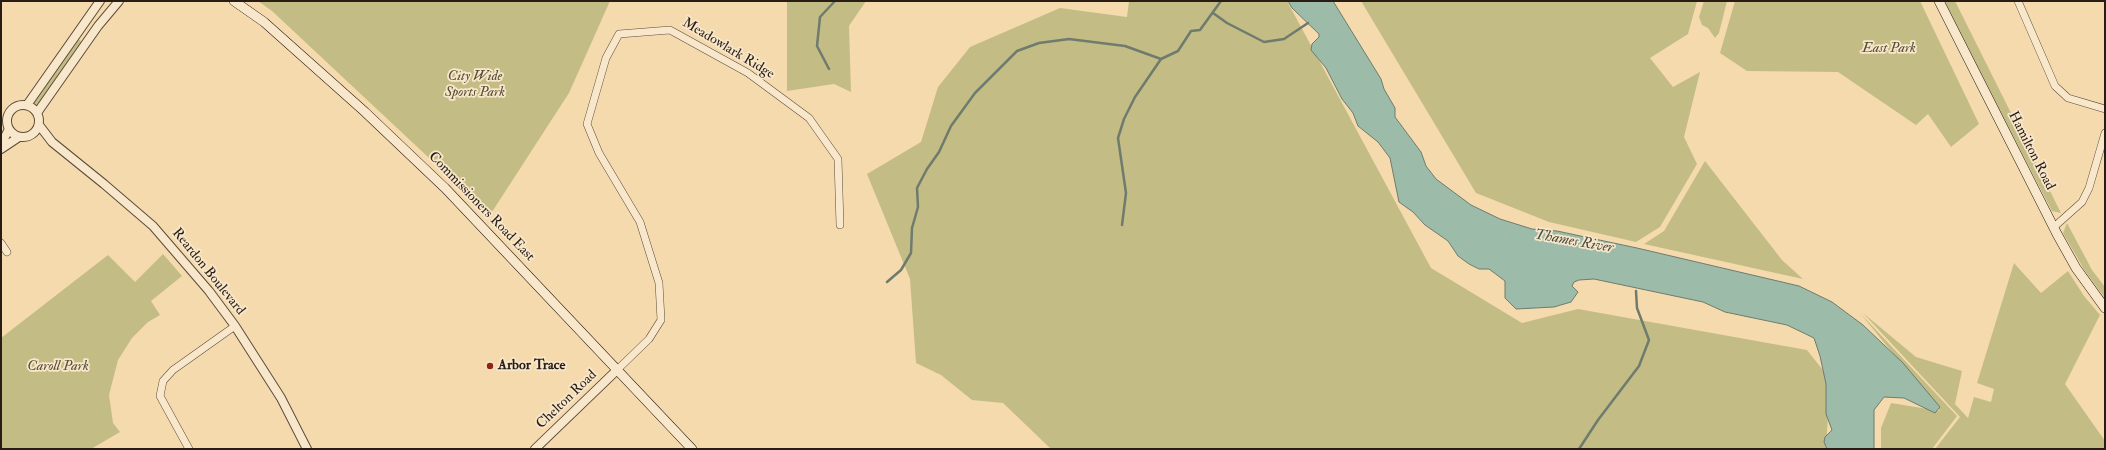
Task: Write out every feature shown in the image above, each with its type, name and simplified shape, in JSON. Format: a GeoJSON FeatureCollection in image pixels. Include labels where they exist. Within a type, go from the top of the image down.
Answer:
{"type":"FeatureCollection","features":[{"type":"Feature","properties":{"kind":"main road","name":"Commissioners Road East"},"geometry":{"type":"LineString","coordinates":[[234,1],[264,22],[365,112],[445,188],[692,449]]}},
{"type":"Feature","properties":{"kind":"main road","name":"Hamilton Road"},"geometry":{"type":"LineString","coordinates":[[1939,1],[2054,228],[2076,268],[2095,297],[2105,308]]}},
{"type":"Feature","properties":{"kind":"street"},"geometry":{"type":"LineString","coordinates":[[27,105],[100,1]]}},
{"type":"Feature","properties":{"kind":"street"},"geometry":{"type":"LineString","coordinates":[[37,113],[98,26],[119,1]]}},
{"type":"Feature","properties":{"kind":"street"},"geometry":{"type":"LineString","coordinates":[[2018,1],[2055,86],[2068,98],[2105,109]]}},
{"type":"Feature","properties":{"kind":"street","name":"Meadowlark Ridge"},"geometry":{"type":"LineString","coordinates":[[617,370],[649,339],[661,320],[659,283],[640,222],[600,152],[587,124],[606,58],[620,34],[670,30],[748,73],[809,118],[838,159],[840,225]]}},
{"type":"Feature","properties":{"kind":"street"},"geometry":{"type":"LineString","coordinates":[[1,149],[19,137],[31,135],[39,125],[37,113],[27,105],[20,105],[10,111],[7,123],[9,129],[19,137]]}},
{"type":"Feature","properties":{"kind":"street","name":"Reardon Boulevard"},"geometry":{"type":"LineString","coordinates":[[39,125],[52,142],[153,226],[209,291],[235,326],[281,398],[307,449]]}},
{"type":"Feature","properties":{"kind":"street"},"geometry":{"type":"LineString","coordinates":[[1,145],[9,129]]}},
{"type":"Feature","properties":{"kind":"street"},"geometry":{"type":"LineString","coordinates":[[2054,228],[2082,202],[2089,188],[2105,133]]}},
{"type":"Feature","properties":{"kind":"street","name":"Reardon Boulevard"},"geometry":{"type":"LineString","coordinates":[[31,135],[52,142]]}},
{"type":"Feature","properties":{"kind":"street"},"geometry":{"type":"LineString","coordinates":[[1,243],[7,252]]}},
{"type":"Feature","properties":{"kind":"street"},"geometry":{"type":"LineString","coordinates":[[189,449],[160,396],[163,381],[173,370],[235,326]]}},
{"type":"Feature","properties":{"kind":"street","name":"Chelton Road"},"geometry":{"type":"LineString","coordinates":[[535,449],[617,370]]}},
{"type":"Feature","properties":{"kind":"green space","name":"City Wide Sports Park"},"geometry":{"type":"Polygon","coordinates":[[[258,1],[610,1],[569,93],[490,215],[272,11],[258,1]]]}},
{"type":"Feature","properties":{"kind":"green space"},"geometry":{"type":"Polygon","coordinates":[[[787,1],[866,1],[849,26],[851,92],[834,84],[787,91],[787,1]]]}},
{"type":"Feature","properties":{"kind":"green space"},"geometry":{"type":"Polygon","coordinates":[[[1129,1],[1287,1],[1431,268],[1522,323],[1578,309],[1807,350],[1830,379],[1826,449],[1051,449],[1003,403],[972,400],[941,375],[916,363],[910,279],[867,174],[921,142],[938,87],[970,47],[1060,8],[1127,17],[1129,1]]]}},
{"type":"Feature","properties":{"kind":"green space"},"geometry":{"type":"Polygon","coordinates":[[[1361,1],[1697,1],[1688,34],[1650,58],[1673,87],[1700,72],[1684,137],[1697,164],[1660,227],[1636,242],[1549,222],[1476,193],[1361,1]]]}},
{"type":"Feature","properties":{"kind":"green space"},"geometry":{"type":"Polygon","coordinates":[[[1704,1],[1727,1],[1719,33],[1715,38],[1708,28],[1702,25],[1699,17],[1704,1]]]}},
{"type":"Feature","properties":{"kind":"green space","name":"East Park"},"geometry":{"type":"Polygon","coordinates":[[[1735,1],[1920,1],[1979,124],[1951,147],[1928,114],[1916,125],[1838,72],[1747,71],[1720,53],[1735,1]]]}},
{"type":"Feature","properties":{"kind":"green space"},"geometry":{"type":"Polygon","coordinates":[[[1943,1],[1955,1],[2061,213],[2052,211],[1943,1]]]}},
{"type":"Feature","properties":{"kind":"green space"},"geometry":{"type":"Polygon","coordinates":[[[78,39],[81,41],[81,44],[37,107],[31,103],[78,39]]]}},
{"type":"Feature","properties":{"kind":"green space"},"geometry":{"type":"Polygon","coordinates":[[[1705,161],[1782,260],[1803,279],[1644,244],[1664,231],[1705,161]]]}},
{"type":"Feature","properties":{"kind":"green space"},"geometry":{"type":"Polygon","coordinates":[[[2067,223],[2092,270],[2105,287],[2105,298],[2085,271],[2063,233],[2067,223]]]}},
{"type":"Feature","properties":{"kind":"green space","name":"Caroll Park"},"geometry":{"type":"Polygon","coordinates":[[[163,254],[182,276],[151,301],[160,315],[148,322],[132,338],[118,360],[109,395],[113,423],[120,432],[91,449],[1,449],[1,338],[108,255],[135,282],[163,254]]]}},
{"type":"Feature","properties":{"kind":"green space"},"geometry":{"type":"Polygon","coordinates":[[[2014,263],[2041,293],[2068,271],[2084,296],[2100,315],[2065,384],[2105,441],[2105,449],[1935,449],[1960,417],[1863,313],[1916,357],[1962,371],[1955,404],[1968,418],[1974,397],[1991,402],[1994,389],[1977,383],[2014,263]]]}},
{"type":"Feature","properties":{"kind":"green space"},"geometry":{"type":"Polygon","coordinates":[[[1860,313],[1957,416],[1932,449],[1881,449],[1881,428],[1891,403],[1940,411],[1860,313]]]}},
{"type":"Feature","properties":{"kind":"water","name":"Thames River"},"geometry":{"type":"Polygon","coordinates":[[[1288,1],[1333,1],[1381,79],[1384,89],[1395,108],[1395,117],[1421,152],[1426,166],[1436,179],[1471,205],[1500,219],[1532,229],[1557,231],[1637,248],[1799,286],[1832,302],[1863,325],[1903,363],[1940,407],[1935,413],[1904,398],[1884,397],[1874,410],[1874,449],[1827,449],[1824,442],[1825,437],[1832,430],[1826,414],[1826,384],[1820,356],[1814,338],[1787,325],[1725,312],[1703,302],[1594,279],[1579,280],[1574,282],[1572,286],[1578,292],[1571,302],[1554,307],[1516,309],[1505,298],[1505,281],[1489,269],[1479,269],[1458,256],[1448,241],[1425,225],[1413,212],[1399,202],[1390,158],[1378,142],[1358,126],[1353,113],[1342,99],[1326,68],[1311,50],[1312,44],[1319,37],[1319,34],[1292,8],[1288,1]]]}},
{"type":"Feature","properties":{"kind":"waterway"},"geometry":{"type":"LineString","coordinates":[[829,69],[817,46],[820,17],[835,1]]}},
{"type":"Feature","properties":{"kind":"waterway"},"geometry":{"type":"LineString","coordinates":[[887,282],[901,270],[911,253],[912,228],[918,207],[917,188],[927,169],[939,152],[951,126],[975,93],[1017,51],[1039,43],[1069,39],[1125,46],[1161,59],[1178,51],[1191,31],[1200,30],[1221,1]]}},
{"type":"Feature","properties":{"kind":"waterway"},"geometry":{"type":"LineString","coordinates":[[1213,13],[1227,23],[1264,42],[1284,39],[1308,23]]}},
{"type":"Feature","properties":{"kind":"waterway"},"geometry":{"type":"LineString","coordinates":[[1122,225],[1126,193],[1118,138],[1124,119],[1135,97],[1161,59]]}},
{"type":"Feature","properties":{"kind":"waterway"},"geometry":{"type":"LineString","coordinates":[[1579,449],[1598,420],[1639,366],[1649,340],[1637,308],[1636,291]]}},
{"type":"Feature","properties":{"kind":"place","name":"Arbor Trace"},"geometry":{"type":"Point","coordinates":[490,366]}}]}
